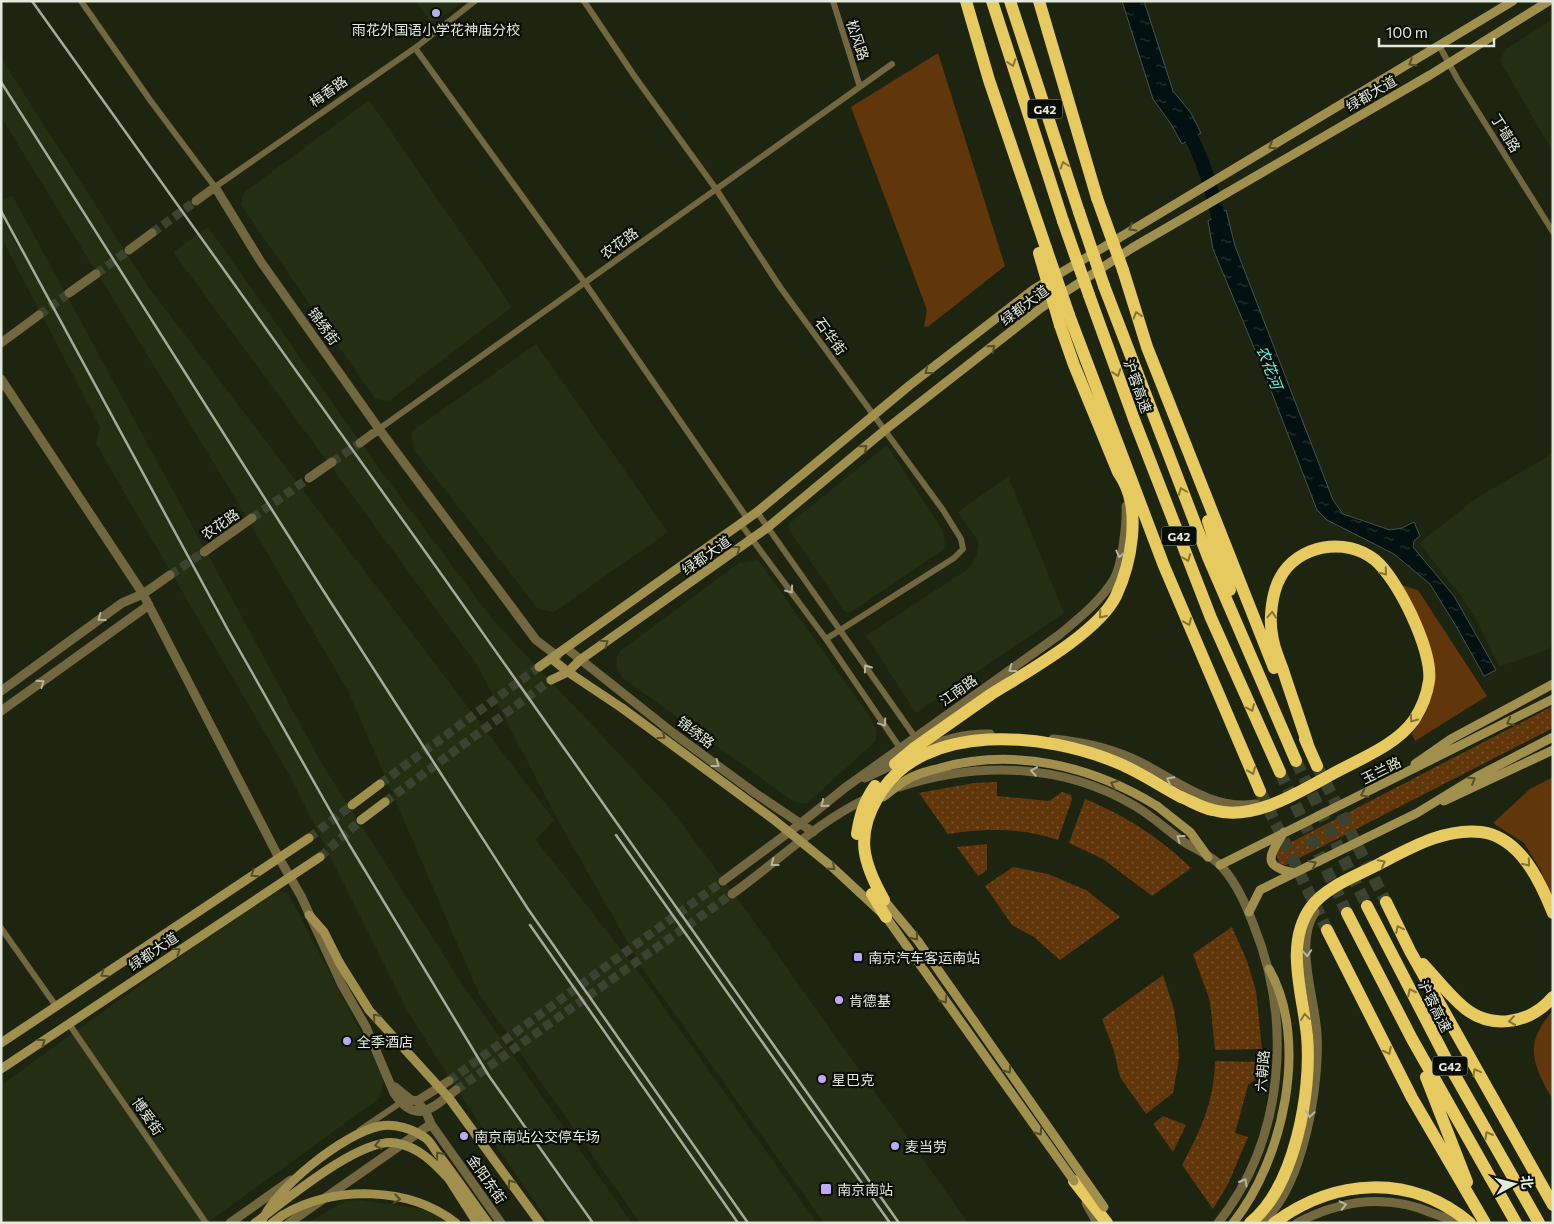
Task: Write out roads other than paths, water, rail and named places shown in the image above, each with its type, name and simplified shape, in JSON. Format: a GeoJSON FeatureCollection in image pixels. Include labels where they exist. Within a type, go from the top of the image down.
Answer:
{"type":"FeatureCollection","features":[{"type":"Feature","properties":{"kind":"highway"},"geometry":{"type":"LineString","coordinates":[[886,917],[860,870],[857,846],[860,814],[865,801],[886,773],[913,749],[990,695],[1048,658],[1099,620],[1116,597],[1128,562],[1133,523],[1128,486],[1118,472],[1074,365],[1060,325],[1042,251],[966,1]]}},
{"type":"Feature","properties":{"kind":"highway","name":"沪蓉高速"},"geometry":{"type":"LineString","coordinates":[[992,1],[1063,221],[1135,422],[1211,618],[1280,772]]}},
{"type":"Feature","properties":{"kind":"highway"},"geometry":{"type":"LineString","coordinates":[[1040,1],[1097,198],[1220,558],[1246,642]]}},
{"type":"Feature","properties":{"kind":"highway","name":"沪蓉高速"},"geometry":{"type":"LineString","coordinates":[[1011,4],[1104,286],[1201,540],[1296,761]]}},
{"type":"Feature","properties":{"kind":"highway"},"geometry":{"type":"LineString","coordinates":[[1042,251],[1070,315],[1164,566],[1260,791]]}},
{"type":"Feature","properties":{"kind":"highway"},"geometry":{"type":"LineString","coordinates":[[1147,347],[1276,673],[1317,766]]}},
{"type":"Feature","properties":{"kind":"highway"},"geometry":{"type":"LineString","coordinates":[[857,846],[883,787],[895,774],[920,756],[945,746],[996,739],[1030,741],[1090,753],[1118,763],[1181,797],[1213,811],[1234,812],[1259,809],[1283,798],[1318,781],[1398,736],[1413,721],[1424,702],[1429,681],[1428,659],[1406,604],[1375,560],[1345,546],[1316,549],[1304,554],[1290,565],[1279,579],[1274,597],[1271,633],[1308,745]]}},
{"type":"Feature","properties":{"kind":"highway"},"geometry":{"type":"LineString","coordinates":[[872,809],[863,848],[871,878],[884,900]]}},
{"type":"Feature","properties":{"kind":"highway"},"geometry":{"type":"LineString","coordinates":[[1250,1223],[1272,1200],[1289,1160],[1300,1125],[1308,1065],[1307,1038],[1296,950],[1300,927],[1312,906],[1328,892],[1403,852],[1444,835],[1469,831],[1485,833],[1502,839],[1516,850],[1532,870],[1553,913]]}},
{"type":"Feature","properties":{"kind":"highway"},"geometry":{"type":"LineString","coordinates":[[867,884],[884,900]]}},
{"type":"Feature","properties":{"kind":"highway"},"geometry":{"type":"LineString","coordinates":[[1386,902],[1410,951],[1553,1205]]}},
{"type":"Feature","properties":{"kind":"highway","name":"沪蓉高速"},"geometry":{"type":"LineString","coordinates":[[1367,906],[1453,1072],[1539,1223]]}},
{"type":"Feature","properties":{"kind":"highway","name":"G42"},"geometry":{"type":"LineString","coordinates":[[1347,913],[1412,1039],[1516,1223]]}},
{"type":"Feature","properties":{"kind":"highway"},"geometry":{"type":"LineString","coordinates":[[1327,930],[1412,1098],[1485,1223]]}},
{"type":"Feature","properties":{"kind":"highway"},"geometry":{"type":"LineString","coordinates":[[1410,951],[1460,1005],[1483,1018],[1504,1022],[1525,1018],[1535,1013],[1553,997]]}},
{"type":"Feature","properties":{"kind":"highway"},"geometry":{"type":"LineString","coordinates":[[1412,1039],[1477,1210]]}},
{"type":"Feature","properties":{"kind":"highway"},"geometry":{"type":"LineString","coordinates":[[1074,1181],[1107,1223]]}},
{"type":"Feature","properties":{"kind":"highway"},"geometry":{"type":"LineString","coordinates":[[1274,1223],[1294,1209],[1333,1192],[1351,1188],[1394,1188],[1422,1195],[1456,1211],[1470,1223]]}},
{"type":"Feature","properties":{"kind":"highway"},"geometry":{"type":"LineString","coordinates":[[1104,1207],[1111,1223]]}},
{"type":"Feature","properties":{"kind":"highway"},"geometry":{"type":"LineString","coordinates":[[1104,1207],[1116,1223]]}},
{"type":"Feature","properties":{"kind":"main road","name":"绿都大道"},"geometry":{"type":"LineString","coordinates":[[539,667],[757,512],[910,385],[1034,289],[1166,208],[1440,47],[1513,1]]}},
{"type":"Feature","properties":{"kind":"main road","name":"绿都大道"},"geometry":{"type":"LineString","coordinates":[[551,680],[568,672],[580,660],[767,528],[885,430],[1041,308],[1132,248],[1449,63],[1549,1]]}},
{"type":"Feature","properties":{"kind":"main road"},"geometry":{"type":"LineString","coordinates":[[554,658],[568,672],[622,708],[773,818],[831,866],[886,917],[1074,1181]]}},
{"type":"Feature","properties":{"kind":"main road"},"geometry":{"type":"LineString","coordinates":[[1394,780],[1451,739],[1553,684]]}},
{"type":"Feature","properties":{"kind":"main road","name":"玉兰路"},"geometry":{"type":"LineString","coordinates":[[1220,865],[1284,832],[1394,780],[1553,699]]}},
{"type":"Feature","properties":{"kind":"main road"},"geometry":{"type":"LineString","coordinates":[[1416,813],[1476,777],[1553,737]]}},
{"type":"Feature","properties":{"kind":"main road"},"geometry":{"type":"LineString","coordinates":[[1249,912],[1260,890],[1416,813],[1467,792],[1553,750]]}},
{"type":"Feature","properties":{"kind":"main road"},"geometry":{"type":"LineString","coordinates":[[872,809],[907,779],[924,772],[980,759],[1036,760],[1085,772],[1118,785],[1157,806],[1190,832],[1208,857]]}},
{"type":"Feature","properties":{"kind":"main road"},"geometry":{"type":"LineString","coordinates":[[352,805],[380,784]]}},
{"type":"Feature","properties":{"kind":"main road"},"geometry":{"type":"LineString","coordinates":[[361,820],[385,802]]}},
{"type":"Feature","properties":{"kind":"main road"},"geometry":{"type":"LineString","coordinates":[[1284,832],[1271,852],[1270,859],[1273,866],[1279,870],[1294,873]]}},
{"type":"Feature","properties":{"kind":"main road","name":"绿都大道"},"geometry":{"type":"LineString","coordinates":[[1,1043],[309,838]]}},
{"type":"Feature","properties":{"kind":"main road","name":"绿都大道"},"geometry":{"type":"LineString","coordinates":[[1,1069],[320,857]]}},
{"type":"Feature","properties":{"kind":"main road"},"geometry":{"type":"LineString","coordinates":[[884,900],[918,941],[1104,1207]]}},
{"type":"Feature","properties":{"kind":"main road"},"geometry":{"type":"LineString","coordinates":[[309,914],[324,932],[339,962],[369,1010],[449,1098],[540,1223]]}},
{"type":"Feature","properties":{"kind":"main road"},"geometry":{"type":"LineString","coordinates":[[1233,1223],[1264,1176],[1284,1104],[1288,1067],[1286,1016],[1280,988],[1269,969]]}},
{"type":"Feature","properties":{"kind":"main road"},"geometry":{"type":"LineString","coordinates":[[261,1223],[266,1210],[277,1196],[316,1162],[346,1141],[380,1126],[402,1127],[425,1137],[488,1223]]}},
{"type":"Feature","properties":{"kind":"main road"},"geometry":{"type":"LineString","coordinates":[[255,1223],[354,1152],[395,1142],[418,1150],[430,1159],[449,1179],[477,1223]]}},
{"type":"Feature","properties":{"kind":"main road"},"geometry":{"type":"LineString","coordinates":[[272,1223],[297,1207],[316,1200],[332,1195],[351,1194],[374,1195],[423,1203],[444,1213],[456,1223]]}},
{"type":"Feature","properties":{"kind":"street","name":"锦绣街"},"geometry":{"type":"LineString","coordinates":[[81,1],[150,100],[215,187],[260,262],[379,429],[536,640],[554,658]]}},
{"type":"Feature","properties":{"kind":"street","name":"梅香路"},"geometry":{"type":"LineString","coordinates":[[196,202],[415,48],[475,1]]}},
{"type":"Feature","properties":{"kind":"street","name":"石华街"},"geometry":{"type":"LineString","coordinates":[[584,1],[634,78],[716,189],[780,287],[943,510],[962,539],[963,549],[954,558],[840,629],[826,640]]}},
{"type":"Feature","properties":{"kind":"street","name":"松风路"},"geometry":{"type":"LineString","coordinates":[[833,1],[860,87]]}},
{"type":"Feature","properties":{"kind":"street","name":"丁墙路"},"geometry":{"type":"LineString","coordinates":[[1440,47],[1553,232]]}},
{"type":"Feature","properties":{"kind":"street"},"geometry":{"type":"LineString","coordinates":[[415,48],[585,284],[743,521],[752,539],[826,640],[900,748]]}},
{"type":"Feature","properties":{"kind":"street","name":"农花路"},"geometry":{"type":"LineString","coordinates":[[360,443],[892,64]]}},
{"type":"Feature","properties":{"kind":"street"},"geometry":{"type":"LineString","coordinates":[[129,250],[152,233]]}},
{"type":"Feature","properties":{"kind":"street"},"geometry":{"type":"LineString","coordinates":[[69,293],[96,274]]}},
{"type":"Feature","properties":{"kind":"street"},"geometry":{"type":"LineString","coordinates":[[1,343],[39,316]]}},
{"type":"Feature","properties":{"kind":"street"},"geometry":{"type":"LineString","coordinates":[[1,379],[143,594],[279,858],[291,876],[342,985],[366,1027],[385,1076],[402,1099],[414,1111],[426,1112],[456,1090]]}},
{"type":"Feature","properties":{"kind":"street"},"geometry":{"type":"LineString","coordinates":[[309,478],[332,462]]}},
{"type":"Feature","properties":{"kind":"street","name":"江南路"},"geometry":{"type":"LineString","coordinates":[[723,881],[846,787],[1059,636],[1098,600],[1115,578],[1125,533],[1125,498],[1118,472]]}},
{"type":"Feature","properties":{"kind":"street"},"geometry":{"type":"LineString","coordinates":[[757,512],[915,737]]}},
{"type":"Feature","properties":{"kind":"street","name":"农花路"},"geometry":{"type":"LineString","coordinates":[[204,552],[252,518]]}},
{"type":"Feature","properties":{"kind":"street"},"geometry":{"type":"LineString","coordinates":[[1,691],[122,603],[143,594],[170,575]]}},
{"type":"Feature","properties":{"kind":"street"},"geometry":{"type":"LineString","coordinates":[[1,711],[149,605]]}},
{"type":"Feature","properties":{"kind":"street","name":"锦绣路"},"geometry":{"type":"LineString","coordinates":[[566,648],[703,755],[813,832]]}},
{"type":"Feature","properties":{"kind":"street"},"geometry":{"type":"LineString","coordinates":[[846,787],[935,743],[964,734],[1020,735],[1089,743],[1107,748],[1142,763],[1191,791],[1228,804],[1248,805],[1283,798]]}},
{"type":"Feature","properties":{"kind":"street"},"geometry":{"type":"LineString","coordinates":[[732,894],[813,832],[852,806],[872,796],[927,778],[975,770],[1034,770],[1072,779],[1111,794],[1148,815],[1220,865]]}},
{"type":"Feature","properties":{"kind":"street","name":"六朝路"},"geometry":{"type":"LineString","coordinates":[[1218,1223],[1258,1156],[1273,1101],[1278,1037],[1269,969],[1249,912],[1237,887],[1220,865]]}},
{"type":"Feature","properties":{"kind":"street"},"geometry":{"type":"LineString","coordinates":[[1261,1223],[1280,1199],[1296,1168],[1307,1130],[1314,1089],[1317,1036],[1306,953],[1309,926],[1319,906],[1332,893],[1359,875]]}},
{"type":"Feature","properties":{"kind":"street"},"geometry":{"type":"LineString","coordinates":[[1,928],[56,1006]]}},
{"type":"Feature","properties":{"kind":"street","name":"博爱街"},"geometry":{"type":"LineString","coordinates":[[69,1024],[206,1223]]}},
{"type":"Feature","properties":{"kind":"street"},"geometry":{"type":"LineString","coordinates":[[228,1223],[402,1099],[418,1101],[449,1081]]}},
{"type":"Feature","properties":{"kind":"street","name":"金阳东街"},"geometry":{"type":"LineString","coordinates":[[418,1101],[426,1112],[431,1124],[501,1223]]}},
{"type":"Feature","properties":{"kind":"street"},"geometry":{"type":"LineString","coordinates":[[289,1223],[431,1124]]}},
{"type":"Feature","properties":{"kind":"street"},"geometry":{"type":"LineString","coordinates":[[228,1223],[316,1162]]}},
{"type":"Feature","properties":{"kind":"street"},"geometry":{"type":"LineString","coordinates":[[1074,1181],[1097,1223]]}},
{"type":"Feature","properties":{"kind":"street"},"geometry":{"type":"LineString","coordinates":[[1297,1223],[1335,1207],[1360,1202],[1385,1201],[1414,1205],[1454,1223]]}},
{"type":"Feature","properties":{"kind":"water"},"geometry":{"type":"Polygon","coordinates":[[[1122,1],[1144,1],[1173,91],[1191,113],[1201,133],[1182,144],[1171,124],[1153,99],[1122,1]]]}},
{"type":"Feature","properties":{"kind":"water"},"geometry":{"type":"Polygon","coordinates":[[[1226,210],[1235,246],[1333,500],[1343,514],[1390,530],[1402,528],[1414,522],[1420,536],[1414,541],[1413,547],[1454,596],[1496,670],[1484,676],[1430,584],[1394,554],[1327,520],[1317,510],[1260,362],[1213,249],[1208,221],[1226,210]]]}},
{"type":"Feature","properties":{"kind":"waterway","name":"农花河"},"geometry":{"type":"LineString","coordinates":[[1183,123],[1202,161],[1221,232]]}},
{"type":"Feature","properties":{"kind":"tunnel"},"geometry":{"type":"LineString","coordinates":[[152,233],[196,201]]}},
{"type":"Feature","properties":{"kind":"tunnel"},"geometry":{"type":"LineString","coordinates":[[96,274],[129,250]]}},
{"type":"Feature","properties":{"kind":"tunnel"},"geometry":{"type":"LineString","coordinates":[[39,315],[69,293]]}},
{"type":"Feature","properties":{"kind":"tunnel"},"geometry":{"type":"LineString","coordinates":[[332,462],[360,443]]}},
{"type":"Feature","properties":{"kind":"tunnel"},"geometry":{"type":"LineString","coordinates":[[252,518],[309,478]]}},
{"type":"Feature","properties":{"kind":"tunnel"},"geometry":{"type":"LineString","coordinates":[[170,575],[204,552]]}},
{"type":"Feature","properties":{"kind":"tunnel"},"geometry":{"type":"LineString","coordinates":[[380,784],[539,667]]}},
{"type":"Feature","properties":{"kind":"tunnel"},"geometry":{"type":"LineString","coordinates":[[385,802],[551,680]]}},
{"type":"Feature","properties":{"kind":"tunnel"},"geometry":{"type":"LineString","coordinates":[[1296,761],[1367,906]]}},
{"type":"Feature","properties":{"kind":"tunnel"},"geometry":{"type":"LineString","coordinates":[[1317,766],[1386,902]]}},
{"type":"Feature","properties":{"kind":"tunnel"},"geometry":{"type":"LineString","coordinates":[[1280,772],[1347,913]]}},
{"type":"Feature","properties":{"kind":"tunnel"},"geometry":{"type":"LineString","coordinates":[[1260,791],[1327,930]]}},
{"type":"Feature","properties":{"kind":"tunnel"},"geometry":{"type":"LineString","coordinates":[[309,838],[352,805]]}},
{"type":"Feature","properties":{"kind":"tunnel"},"geometry":{"type":"LineString","coordinates":[[320,857],[361,820]]}},
{"type":"Feature","properties":{"kind":"tunnel"},"geometry":{"type":"LineString","coordinates":[[449,1081],[723,881]]}},
{"type":"Feature","properties":{"kind":"tunnel"},"geometry":{"type":"LineString","coordinates":[[456,1090],[732,894]]}},
{"type":"Feature","properties":{"kind":"railway"},"geometry":{"type":"LineString","coordinates":[[32,1],[444,578],[899,1223]]}},
{"type":"Feature","properties":{"kind":"railway"},"geometry":{"type":"LineString","coordinates":[[1,82],[319,584],[528,909],[748,1223]]}},
{"type":"Feature","properties":{"kind":"railway"},"geometry":{"type":"LineString","coordinates":[[1,211],[228,630],[349,844],[489,1076],[593,1223]]}},
{"type":"Feature","properties":{"kind":"railway"},"geometry":{"type":"LineString","coordinates":[[616,835],[890,1223]]}},
{"type":"Feature","properties":{"kind":"railway"},"geometry":{"type":"LineString","coordinates":[[530,925],[738,1223]]}},
{"type":"Feature","properties":{"kind":"place","name":"雨花外国语小学花神庙分校"},"geometry":{"type":"Point","coordinates":[436,13]}},
{"type":"Feature","properties":{"kind":"place","name":"南京汽车客运南站"},"geometry":{"type":"Point","coordinates":[858,957]}},
{"type":"Feature","properties":{"kind":"place","name":"肯德基"},"geometry":{"type":"Point","coordinates":[839,1000]}},
{"type":"Feature","properties":{"kind":"place","name":"全季酒店"},"geometry":{"type":"Point","coordinates":[347,1041]}},
{"type":"Feature","properties":{"kind":"place","name":"星巴克"},"geometry":{"type":"Point","coordinates":[822,1079]}},
{"type":"Feature","properties":{"kind":"place","name":"南京南站公交停车场"},"geometry":{"type":"Point","coordinates":[464,1136]}},
{"type":"Feature","properties":{"kind":"place","name":"麦当劳"},"geometry":{"type":"Point","coordinates":[895,1146]}},
{"type":"Feature","properties":{"kind":"place","name":"南京南站"},"geometry":{"type":"Point","coordinates":[826,1189]}}]}
